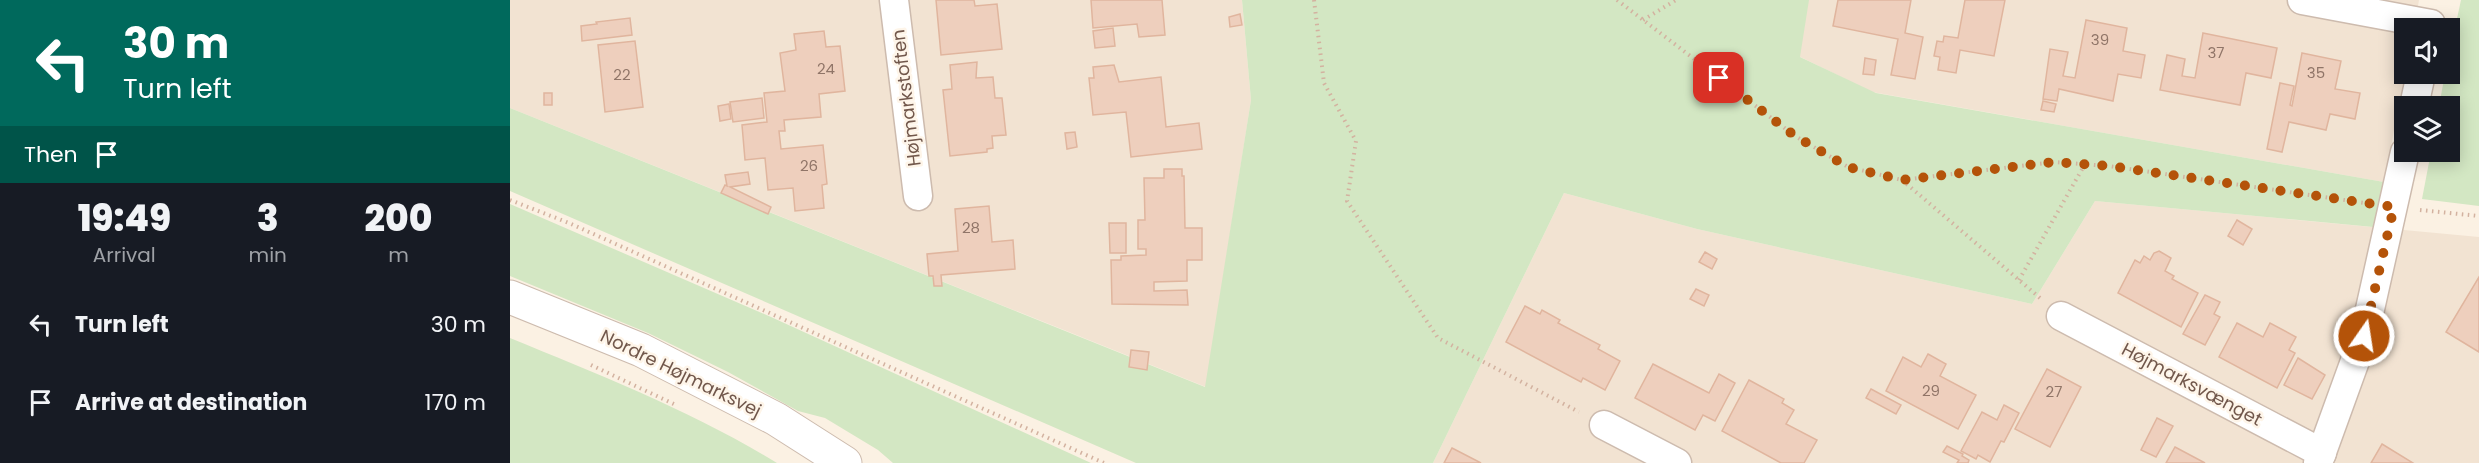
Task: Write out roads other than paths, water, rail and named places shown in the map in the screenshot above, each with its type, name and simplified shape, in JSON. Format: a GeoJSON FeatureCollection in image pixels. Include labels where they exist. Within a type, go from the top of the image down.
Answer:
{"type":"FeatureCollection","features":[{"type":"Feature","properties":{"kind":"street","name":"Højmarkstoften"},"geometry":{"type":"LineString","coordinates":[[894,0],[918,196]]}},
{"type":"Feature","properties":{"kind":"street"},"geometry":{"type":"LineString","coordinates":[[2302,0],[2432,18]]}},
{"type":"Feature","properties":{"kind":"street","name":"Højmarksvænget"},"geometry":{"type":"LineString","coordinates":[[2061,316],[2320,458],[2364,336],[2403,162]]}},
{"type":"Feature","properties":{"kind":"street","name":"Nordre Højmarksvej"},"geometry":{"type":"LineString","coordinates":[[510,297],[641,350],[776,419],[845,463]]}},
{"type":"Feature","properties":{"kind":"street"},"geometry":{"type":"LineString","coordinates":[[1604,425],[1677,463]]}}]}
